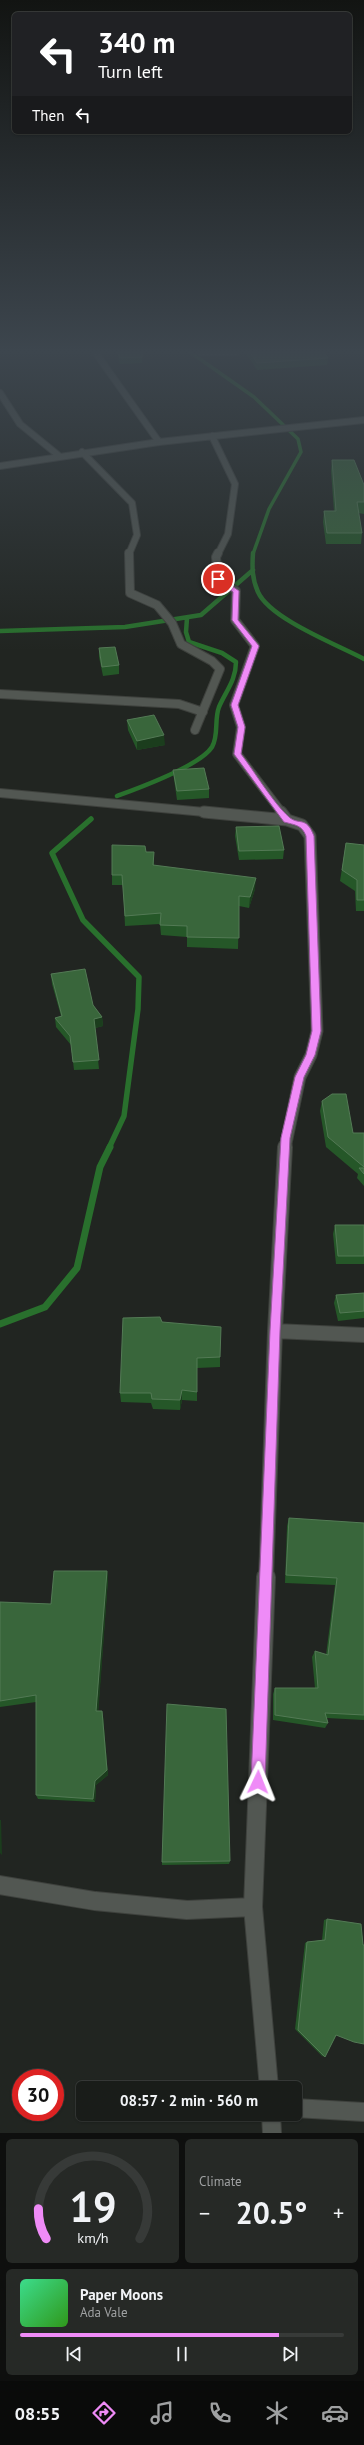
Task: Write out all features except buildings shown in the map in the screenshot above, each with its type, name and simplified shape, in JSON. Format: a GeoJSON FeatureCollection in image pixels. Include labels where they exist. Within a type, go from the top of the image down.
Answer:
{"type":"FeatureCollection","features":[{"type":"Feature","properties":{"kind":"street"},"geometry":{"type":"LineString","coordinates":[[54,452],[58,455]]}},
{"type":"Feature","properties":{"kind":"street"},"geometry":{"type":"LineString","coordinates":[[82,452],[132,503],[137,535],[129,550],[130,593],[139,599],[155,604],[170,620],[176,631],[179,643],[185,648],[213,660],[220,669],[195,730]]}},
{"type":"Feature","properties":{"kind":"street"},"geometry":{"type":"LineString","coordinates":[[0,466],[86,452]]}},
{"type":"Feature","properties":{"kind":"street"},"geometry":{"type":"LineString","coordinates":[[219,452],[235,484],[228,534],[216,557],[218,579],[236,591],[235,620],[256,646],[234,705],[242,727],[237,754],[287,820]]}},
{"type":"Feature","properties":{"kind":"street"},"geometry":{"type":"LineString","coordinates":[[0,694],[179,704],[203,712]]}},
{"type":"Feature","properties":{"kind":"street"},"geometry":{"type":"LineString","coordinates":[[0,793],[287,820],[300,823],[307,828],[310,836],[317,1031],[311,1055],[300,1077],[286,1138],[275,1331],[253,1907],[268,2081]]}},
{"type":"Feature","properties":{"kind":"street"},"geometry":{"type":"LineString","coordinates":[[275,1331],[364,1335]]}},
{"type":"Feature","properties":{"kind":"street"},"geometry":{"type":"LineString","coordinates":[[0,1885],[95,1901],[187,1910],[253,1907]]}},
{"type":"Feature","properties":{"kind":"street"},"geometry":{"type":"LineString","coordinates":[[302,2108],[364,2112]]}},
{"type":"Feature","properties":{"kind":"street"},"geometry":{"type":"LineString","coordinates":[[271,2121],[272,2133]]}},
{"type":"Feature","properties":{"kind":"waterway"},"geometry":{"type":"LineString","coordinates":[[253,554],[269,509],[301,452]]}},
{"type":"Feature","properties":{"kind":"waterway"},"geometry":{"type":"LineString","coordinates":[[253,554],[254,578],[258,592],[265,602],[276,612],[290,621],[322,639],[364,659]]}},
{"type":"Feature","properties":{"kind":"waterway"},"geometry":{"type":"LineString","coordinates":[[0,631],[125,627],[201,615],[253,570]]}},
{"type":"Feature","properties":{"kind":"waterway"},"geometry":{"type":"LineString","coordinates":[[117,796],[168,776],[195,762],[212,747],[214,742],[219,707],[232,680],[236,668],[236,662],[222,653],[189,642],[186,632],[187,618]]}},
{"type":"Feature","properties":{"kind":"waterway"},"geometry":{"type":"LineString","coordinates":[[91,819],[52,853],[83,920],[139,977],[138,1009],[124,1116],[109,1148]]}},
{"type":"Feature","properties":{"kind":"waterway"},"geometry":{"type":"LineString","coordinates":[[0,1324],[45,1307],[77,1268],[100,1167],[110,1147]]}},
{"type":"Feature","properties":{"kind":"route"},"geometry":{"type":"LineString","coordinates":[[218,579],[236,591],[235,620],[256,646],[234,705],[242,727],[237,754],[238,758],[287,820],[300,823],[307,828],[310,836],[317,1031],[311,1055],[300,1077],[291,1107],[286,1138],[275,1331],[258,1782]]}}]}
